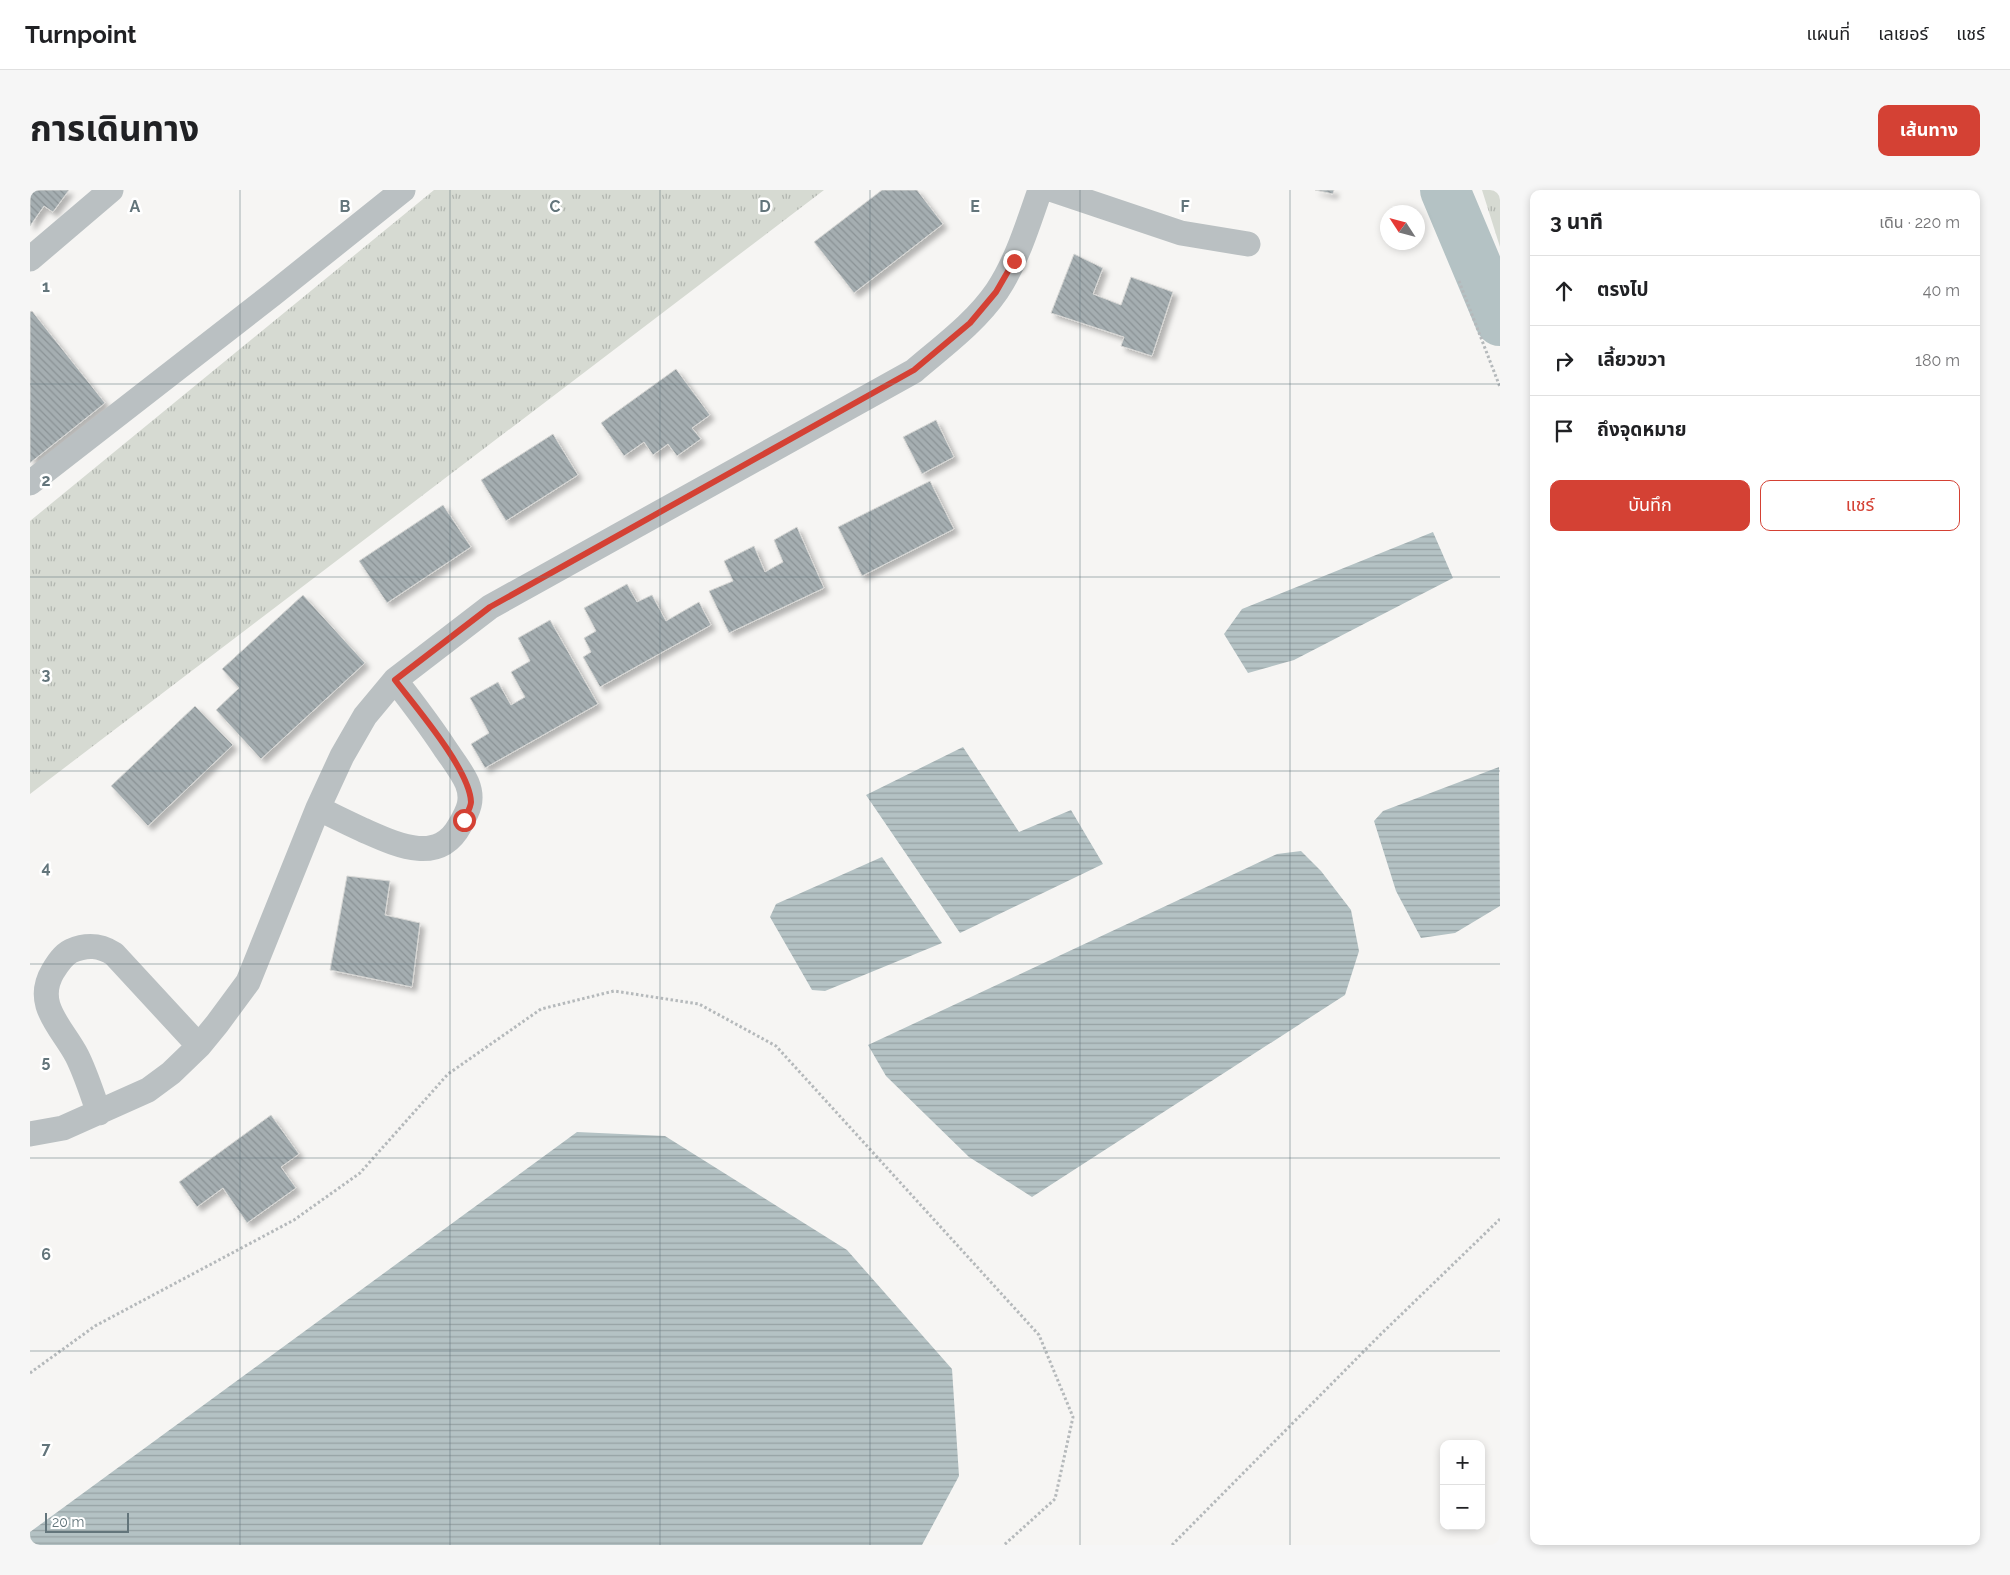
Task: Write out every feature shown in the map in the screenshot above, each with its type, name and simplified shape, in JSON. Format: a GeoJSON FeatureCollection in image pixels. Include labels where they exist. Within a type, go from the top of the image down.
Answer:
{"type":"FeatureCollection","features":[{"type":"Feature","properties":{"kind":"street"},"geometry":{"type":"LineString","coordinates":[[30,259],[111,190]]}},
{"type":"Feature","properties":{"kind":"street"},"geometry":{"type":"LineString","coordinates":[[30,483],[265,300],[402,190]]}},
{"type":"Feature","properties":{"kind":"street"},"geometry":{"type":"LineString","coordinates":[[30,1134],[63,1128],[148,1090],[199,1046],[248,982],[318,808],[342,756],[365,716],[395,680],[490,607],[914,370],[970,323],[996,292],[1014,261],[1040,190]]}},
{"type":"Feature","properties":{"kind":"street"},"geometry":{"type":"LineString","coordinates":[[1053,190],[1180,234],[1248,244]]}},
{"type":"Feature","properties":{"kind":"street"},"geometry":{"type":"LineString","coordinates":[[318,808],[381,838],[405,847],[422,849],[438,847],[454,836],[471,803],[467,784],[432,729],[395,680]]}},
{"type":"Feature","properties":{"kind":"street"},"geometry":{"type":"LineString","coordinates":[[99,1113],[76,1054],[48,1007],[45,994],[49,978],[58,962],[70,952],[89,946],[104,948],[114,954],[199,1046]]}},
{"type":"Feature","properties":{"kind":"path"},"geometry":{"type":"LineString","coordinates":[[1459,281],[1500,387]]}},
{"type":"Feature","properties":{"kind":"path"},"geometry":{"type":"LineString","coordinates":[[30,1374],[95,1326],[294,1220],[360,1173],[448,1074],[541,1009],[614,991],[699,1004],[776,1046],[1039,1335],[1073,1417],[1055,1498],[1004,1545]]}},
{"type":"Feature","properties":{"kind":"path"},"geometry":{"type":"LineString","coordinates":[[1172,1545],[1380,1335],[1500,1219]]}},
{"type":"Feature","properties":{"kind":"green space"},"geometry":{"type":"Polygon","coordinates":[[[434,190],[824,190],[30,794],[30,521],[434,190]]]}},
{"type":"Feature","properties":{"kind":"green space"},"geometry":{"type":"Polygon","coordinates":[[[1482,190],[1500,190],[1500,247],[1482,190]]]}},
{"type":"Feature","properties":{"kind":"shaded area"},"geometry":{"type":"Polygon","coordinates":[[[1433,532],[1453,578],[1294,660],[1248,673],[1224,634],[1242,609],[1433,532]]]}},
{"type":"Feature","properties":{"kind":"shaded area"},"geometry":{"type":"Polygon","coordinates":[[[963,747],[1019,832],[1071,810],[1103,864],[960,933],[866,795],[963,747]]]}},
{"type":"Feature","properties":{"kind":"shaded area"},"geometry":{"type":"Polygon","coordinates":[[[1499,767],[1500,906],[1455,933],[1421,938],[1396,891],[1374,821],[1383,811],[1499,767]]]}},
{"type":"Feature","properties":{"kind":"shaded area"},"geometry":{"type":"Polygon","coordinates":[[[1301,851],[1321,871],[1351,910],[1359,951],[1345,995],[1032,1197],[969,1157],[886,1076],[868,1045],[1277,854],[1301,851]]]}},
{"type":"Feature","properties":{"kind":"shaded area"},"geometry":{"type":"Polygon","coordinates":[[[882,857],[942,943],[825,991],[812,990],[770,917],[776,904],[882,857]]]}},
{"type":"Feature","properties":{"kind":"shaded area"},"geometry":{"type":"Polygon","coordinates":[[[577,1132],[665,1136],[847,1250],[952,1369],[959,1476],[922,1545],[30,1545],[30,1532],[577,1132]]]}},
{"type":"Feature","properties":{"kind":"building"},"geometry":{"type":"Polygon","coordinates":[[[30,190],[69,190],[53,212],[44,206],[30,226],[30,190]]]}},
{"type":"Feature","properties":{"kind":"building"},"geometry":{"type":"Polygon","coordinates":[[[882,190],[917,190],[943,224],[854,293],[814,242],[882,190]]]}},
{"type":"Feature","properties":{"kind":"building"},"geometry":{"type":"Polygon","coordinates":[[[1315,190],[1334,190],[1333,194],[1315,190]]]}},
{"type":"Feature","properties":{"kind":"building"},"geometry":{"type":"Polygon","coordinates":[[[1074,254],[1103,268],[1093,294],[1121,305],[1131,277],[1173,292],[1152,356],[1121,346],[1124,337],[1051,313],[1074,254]]]}},
{"type":"Feature","properties":{"kind":"building"},"geometry":{"type":"Polygon","coordinates":[[[32,311],[105,403],[30,463],[30,312],[32,311]]]}},
{"type":"Feature","properties":{"kind":"building"},"geometry":{"type":"Polygon","coordinates":[[[676,369],[710,415],[692,428],[701,439],[677,456],[668,444],[653,455],[644,442],[624,456],[601,423],[676,369]]]}},
{"type":"Feature","properties":{"kind":"building"},"geometry":{"type":"Polygon","coordinates":[[[936,420],[954,457],[922,474],[903,437],[936,420]]]}},
{"type":"Feature","properties":{"kind":"building"},"geometry":{"type":"Polygon","coordinates":[[[553,434],[578,475],[506,521],[481,480],[553,434]]]}},
{"type":"Feature","properties":{"kind":"building"},"geometry":{"type":"Polygon","coordinates":[[[930,481],[954,529],[862,576],[838,527],[930,481]]]}},
{"type":"Feature","properties":{"kind":"building"},"geometry":{"type":"Polygon","coordinates":[[[443,505],[471,547],[387,603],[359,561],[443,505]]]}},
{"type":"Feature","properties":{"kind":"building"},"geometry":{"type":"Polygon","coordinates":[[[797,527],[824,588],[729,633],[709,591],[733,581],[724,561],[754,546],[765,572],[783,562],[774,540],[797,527]]]}},
{"type":"Feature","properties":{"kind":"building"},"geometry":{"type":"Polygon","coordinates":[[[627,584],[637,602],[652,595],[666,621],[699,602],[711,625],[600,687],[583,657],[591,652],[584,638],[596,631],[584,608],[627,584]]]}},
{"type":"Feature","properties":{"kind":"building"},"geometry":{"type":"Polygon","coordinates":[[[303,595],[365,663],[261,759],[216,710],[239,688],[222,669],[303,595]]]}},
{"type":"Feature","properties":{"kind":"building"},"geometry":{"type":"Polygon","coordinates":[[[550,620],[598,704],[485,768],[471,744],[489,733],[470,698],[498,682],[511,705],[525,697],[511,672],[530,661],[518,638],[550,620]]]}},
{"type":"Feature","properties":{"kind":"building"},"geometry":{"type":"Polygon","coordinates":[[[195,706],[233,745],[148,826],[111,786],[195,706]]]}},
{"type":"Feature","properties":{"kind":"building"},"geometry":{"type":"Polygon","coordinates":[[[347,876],[390,881],[385,915],[420,923],[412,987],[330,970],[347,876]]]}},
{"type":"Feature","properties":{"kind":"building"},"geometry":{"type":"Polygon","coordinates":[[[271,1115],[299,1154],[281,1167],[296,1188],[247,1223],[223,1188],[197,1207],[179,1182],[271,1115]]]}},
{"type":"Feature","properties":{"kind":"waterway"},"geometry":{"type":"LineString","coordinates":[[1445,190],[1500,321]]}},
{"type":"Feature","properties":{"kind":"route"},"geometry":{"type":"LineString","coordinates":[[464,820],[471,803],[467,784],[432,729],[395,680],[490,607],[914,370],[970,323],[996,292],[1014,261]]}}]}
